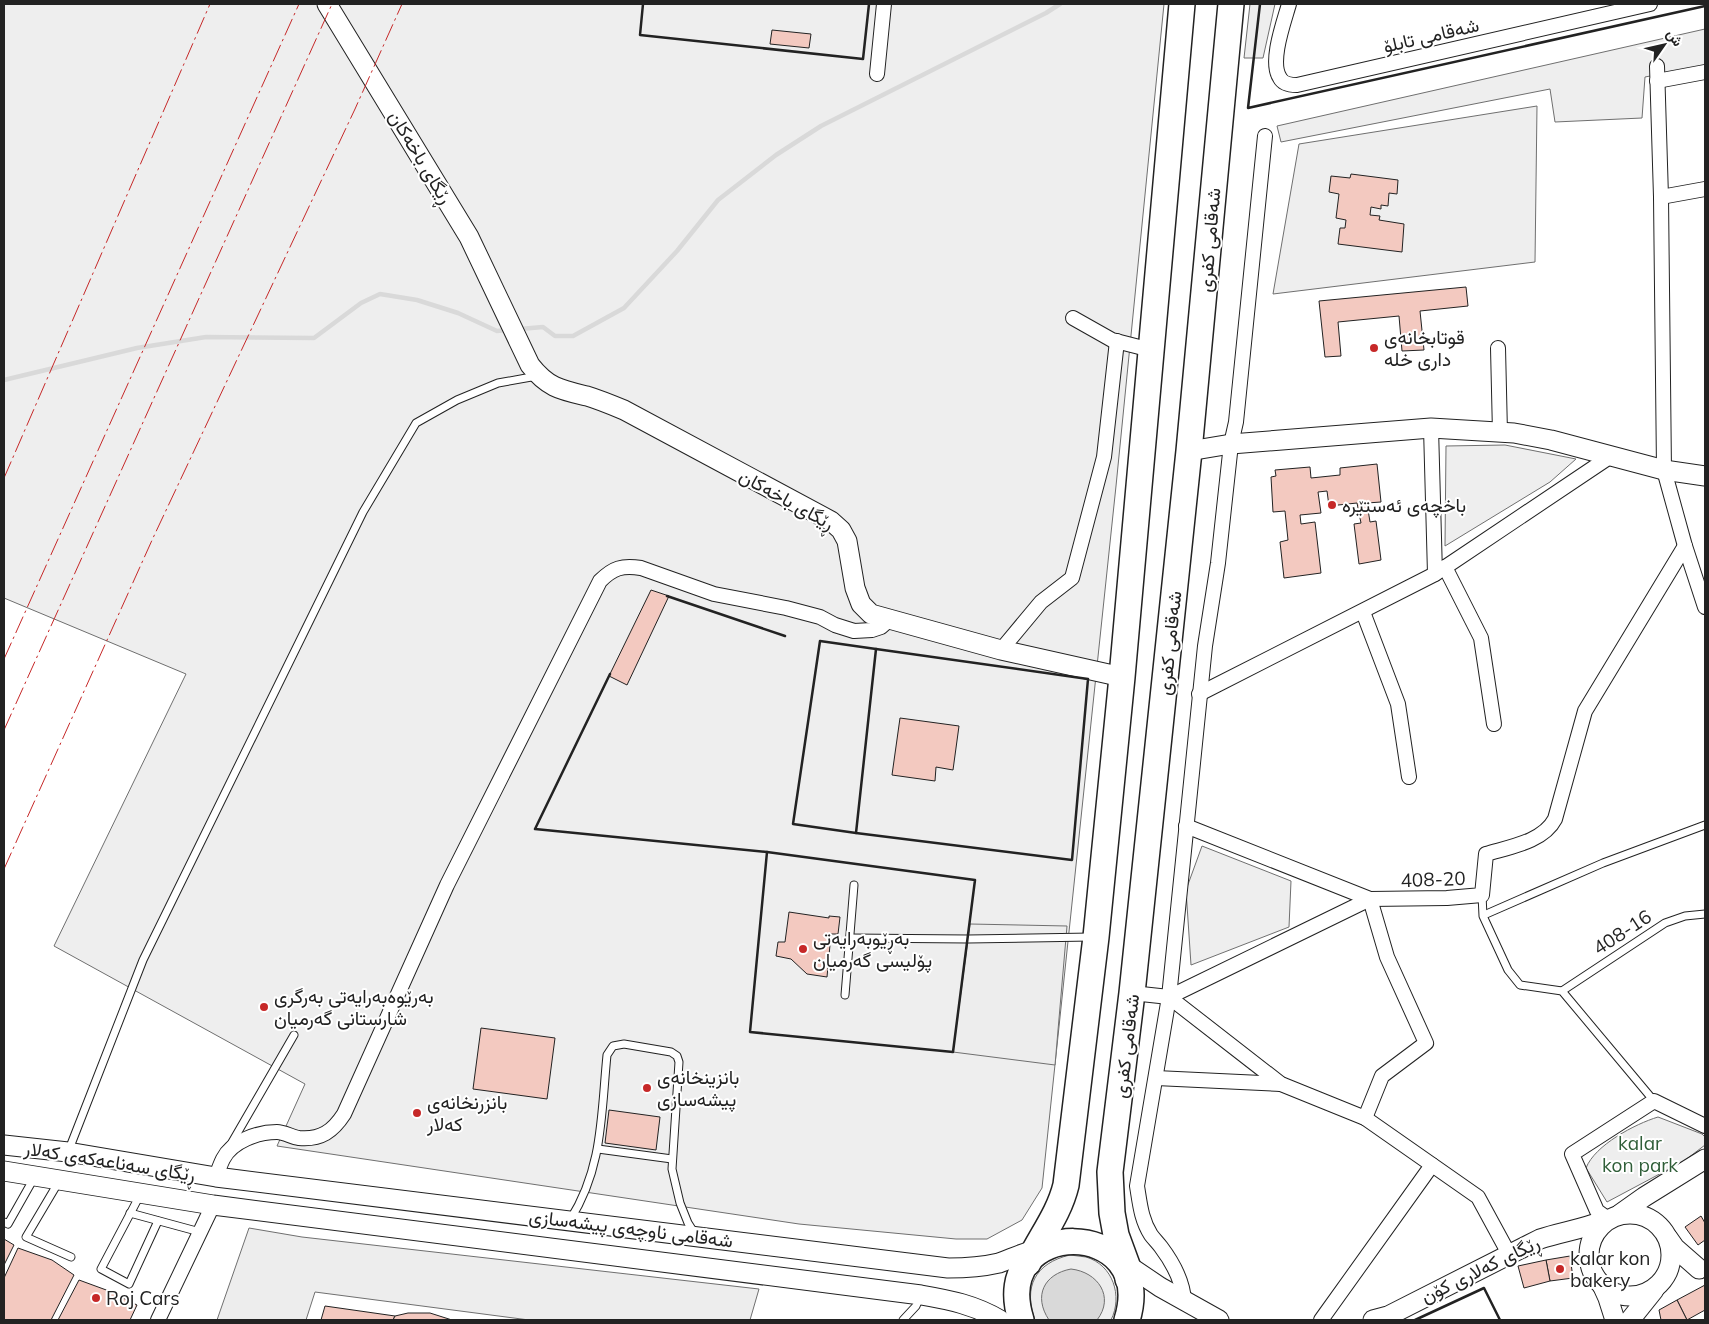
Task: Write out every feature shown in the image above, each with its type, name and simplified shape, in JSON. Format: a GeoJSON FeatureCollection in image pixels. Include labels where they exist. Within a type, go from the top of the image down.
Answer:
{"type":"FeatureCollection","features":[{"type":"Feature","properties":{"kind":"highway"},"geometry":{"type":"LineString","coordinates":[[1020,1320],[1016,1297],[1019,1279],[1054,1219],[1066,1185],[1096,937],[1122,677],[1182,4]]}},
{"type":"Feature","properties":{"kind":"highway","name":"شەقامی کفری"},"geometry":{"type":"LineString","coordinates":[[1127,1320],[1131,1294],[1123,1267],[1112,1213],[1110,1172],[1132,994],[1189,451],[1231,4]]}},
{"type":"Feature","properties":{"kind":"highway"},"geometry":{"type":"LineString","coordinates":[[1035,1254],[1058,1242],[1073,1240],[1088,1242],[1102,1248],[1123,1267]]}},
{"type":"Feature","properties":{"kind":"main road","name":"ڕێگای باخەکان"},"geometry":{"type":"LineString","coordinates":[[327,4],[469,237],[534,370],[549,384],[561,390],[600,400],[624,410],[831,521],[841,530],[847,541],[855,588],[861,604],[872,614],[1001,650],[1122,677]]}},
{"type":"Feature","properties":{"kind":"main road"},"geometry":{"type":"LineString","coordinates":[[1189,451],[1231,444],[1431,428],[1514,433],[1551,440],[1664,470],[1701,472]]}},
{"type":"Feature","properties":{"kind":"main road","name":"ڕێگای سەناعەکەی کەلار"},"geometry":{"type":"LineString","coordinates":[[4,1145],[68,1152],[216,1177]]}},
{"type":"Feature","properties":{"kind":"main road"},"geometry":{"type":"LineString","coordinates":[[1614,1320],[1608,1298],[1589,1264],[1588,1254],[1591,1239],[1598,1228],[1654,1190],[1705,1159]]}},
{"type":"Feature","properties":{"kind":"main road","name":"ڕێگای سەناعەکەی کەلار"},"geometry":{"type":"LineString","coordinates":[[4,1171],[213,1205]]}},
{"type":"Feature","properties":{"kind":"main road"},"geometry":{"type":"LineString","coordinates":[[213,1205],[216,1177]]}},
{"type":"Feature","properties":{"kind":"main road","name":"شەقامی ناوچەی پیشەسازی"},"geometry":{"type":"LineString","coordinates":[[216,1177],[948,1268],[976,1268],[1035,1254]]}},
{"type":"Feature","properties":{"kind":"main road"},"geometry":{"type":"LineString","coordinates":[[1638,1315],[1661,1282],[1671,1263],[1671,1249],[1651,1210],[1649,1199],[1654,1190]]}},
{"type":"Feature","properties":{"kind":"main road","name":"شەقامی ناوچەی پیشەسازی"},"geometry":{"type":"LineString","coordinates":[[213,1205],[921,1295],[956,1301],[1000,1320]]}},
{"type":"Feature","properties":{"kind":"main road"},"geometry":{"type":"LineString","coordinates":[[1614,1217],[1633,1214],[1646,1217],[1661,1230],[1675,1248],[1702,1269]]}},
{"type":"Feature","properties":{"kind":"main road","name":"ڕێگای کەلاری کۆن"},"geometry":{"type":"LineString","coordinates":[[1373,1320],[1388,1316],[1540,1239],[1561,1232],[1580,1229],[1614,1217]]}},
{"type":"Feature","properties":{"kind":"main road"},"geometry":{"type":"LineString","coordinates":[[1561,1232],[1572,1236],[1582,1244],[1588,1254]]}},
{"type":"Feature","properties":{"kind":"main road"},"geometry":{"type":"LineString","coordinates":[[1123,1267],[1219,1320]]}},
{"type":"Feature","properties":{"kind":"main road"},"geometry":{"type":"LineString","coordinates":[[1602,1286],[1615,1294],[1629,1297],[1643,1294],[1674,1272],[1689,1268],[1702,1269]]}},
{"type":"Feature","properties":{"kind":"street"},"geometry":{"type":"LineString","coordinates":[[877,74],[884,4]]}},
{"type":"Feature","properties":{"kind":"street","name":"شەقامی تابلۆ"},"geometry":{"type":"LineString","coordinates":[[1289,4],[1275,59],[1280,79],[1289,84],[1297,85],[1650,4]]}},
{"type":"Feature","properties":{"kind":"street"},"geometry":{"type":"LineString","coordinates":[[1657,66],[1661,197],[1664,470],[1685,546],[1705,607]]}},
{"type":"Feature","properties":{"kind":"street"},"geometry":{"type":"LineString","coordinates":[[1657,80],[1705,72]]}},
{"type":"Feature","properties":{"kind":"street"},"geometry":{"type":"LineString","coordinates":[[1184,1301],[1178,1275],[1151,1236],[1141,1215],[1137,1186],[1169,997],[1199,694],[1218,563],[1231,444],[1236,422],[1265,136]]}},
{"type":"Feature","properties":{"kind":"street"},"geometry":{"type":"LineString","coordinates":[[1661,197],[1705,190]]}},
{"type":"Feature","properties":{"kind":"street"},"geometry":{"type":"LineString","coordinates":[[1073,318],[1117,341],[1152,350]]}},
{"type":"Feature","properties":{"kind":"street"},"geometry":{"type":"LineString","coordinates":[[1001,650],[1041,602],[1072,578],[1104,456],[1117,341]]}},
{"type":"Feature","properties":{"kind":"street"},"geometry":{"type":"LineString","coordinates":[[1498,348],[1500,433]]}},
{"type":"Feature","properties":{"kind":"street"},"geometry":{"type":"LineString","coordinates":[[1431,428],[1440,571],[1481,638],[1494,724]]}},
{"type":"Feature","properties":{"kind":"street"},"geometry":{"type":"LineString","coordinates":[[1199,694],[1363,612],[1440,571],[1611,456]]}},
{"type":"Feature","properties":{"kind":"street","name":"408-20"},"geometry":{"type":"LineString","coordinates":[[1169,997],[1370,900],[1482,895],[1486,854],[1516,846],[1543,834],[1551,826],[1555,818],[1585,711],[1685,546]]}},
{"type":"Feature","properties":{"kind":"street"},"geometry":{"type":"LineString","coordinates":[[216,1177],[223,1157],[240,1142],[254,1136],[278,1132],[299,1138],[319,1137],[334,1128],[344,1114],[447,885],[600,581],[607,574],[619,568],[629,566],[640,568],[714,594],[786,608],[820,617],[835,625],[854,631],[872,630],[881,627],[889,620]]}},
{"type":"Feature","properties":{"kind":"street"},"geometry":{"type":"LineString","coordinates":[[1363,612],[1398,704],[1409,777]]}},
{"type":"Feature","properties":{"kind":"street"},"geometry":{"type":"LineString","coordinates":[[1186,826],[1370,900],[1387,957],[1426,1043],[1382,1076],[1365,1118]]}},
{"type":"Feature","properties":{"kind":"street"},"geometry":{"type":"LineString","coordinates":[[1132,994],[1169,997],[1281,1084],[1365,1118],[1478,1197],[1509,1254]]}},
{"type":"Feature","properties":{"kind":"street"},"geometry":{"type":"LineString","coordinates":[[1156,1078],[1281,1084]]}},
{"type":"Feature","properties":{"kind":"street"},"geometry":{"type":"LineString","coordinates":[[1614,1217],[1597,1210],[1572,1154],[1654,1101],[1705,1126]]}},
{"type":"Feature","properties":{"kind":"street"},"geometry":{"type":"LineString","coordinates":[[1321,1320],[1432,1165]]}},
{"type":"Feature","properties":{"kind":"street"},"geometry":{"type":"LineString","coordinates":[[158,1320],[213,1205]]}},
{"type":"Feature","properties":{"kind":"lane"},"geometry":{"type":"LineString","coordinates":[[68,1152],[143,960],[363,512],[416,423],[457,400],[534,370]]}},
{"type":"Feature","properties":{"kind":"lane"},"geometry":{"type":"LineString","coordinates":[[1484,915],[1603,863],[1705,825]]}},
{"type":"Feature","properties":{"kind":"lane"},"geometry":{"type":"LineString","coordinates":[[845,995],[854,885]]}},
{"type":"Feature","properties":{"kind":"lane"},"geometry":{"type":"LineString","coordinates":[[1482,895],[1484,915],[1508,970],[1520,985],[1562,991],[1654,1101]]}},
{"type":"Feature","properties":{"kind":"lane","name":"408-16"},"geometry":{"type":"LineString","coordinates":[[1562,991],[1665,923],[1686,916],[1705,914]]}},
{"type":"Feature","properties":{"kind":"lane"},"geometry":{"type":"LineString","coordinates":[[850,938],[1096,937]]}},
{"type":"Feature","properties":{"kind":"lane"},"geometry":{"type":"LineString","coordinates":[[223,1157],[294,1035]]}},
{"type":"Feature","properties":{"kind":"lane"},"geometry":{"type":"LineString","coordinates":[[570,1220],[589,1184],[598,1149],[607,1055],[613,1046],[624,1044],[671,1052],[679,1062],[672,1169],[676,1193],[688,1223],[696,1236]]}},
{"type":"Feature","properties":{"kind":"lane"},"geometry":{"type":"LineString","coordinates":[[598,1149],[672,1159]]}},
{"type":"Feature","properties":{"kind":"lane"},"geometry":{"type":"LineString","coordinates":[[4,1222],[8,1224],[35,1176]]}},
{"type":"Feature","properties":{"kind":"lane"},"geometry":{"type":"LineString","coordinates":[[60,1180],[26,1237],[71,1257]]}},
{"type":"Feature","properties":{"kind":"lane"},"geometry":{"type":"LineString","coordinates":[[141,1193],[101,1269],[129,1284],[158,1221]]}},
{"type":"Feature","properties":{"kind":"lane"},"geometry":{"type":"LineString","coordinates":[[130,1213],[200,1232]]}},
{"type":"Feature","properties":{"kind":"lane"},"geometry":{"type":"LineString","coordinates":[[903,1320],[916,1306],[921,1295]]}},
{"type":"Feature","properties":{"kind":"green space"},"geometry":{"type":"Polygon","coordinates":[[[4,4],[1164,4],[1116,486],[1042,1188],[1022,1220],[987,1239],[956,1239],[799,1224],[277,1146],[305,1084],[54,946],[186,674],[4,598],[4,4]]]}},
{"type":"Feature","properties":{"kind":"green space"},"geometry":{"type":"Polygon","coordinates":[[[1250,4],[1275,4],[1263,58],[1244,58],[1250,4]]]}},
{"type":"Feature","properties":{"kind":"green space"},"geometry":{"type":"Polygon","coordinates":[[[1705,29],[1705,71],[1666,73],[1645,77],[1642,118],[1555,122],[1550,89],[1281,142],[1277,126],[1705,29]]]}},
{"type":"Feature","properties":{"kind":"green space"},"geometry":{"type":"Polygon","coordinates":[[[1537,106],[1535,262],[1273,294],[1299,144],[1537,106]]]}},
{"type":"Feature","properties":{"kind":"green space"},"geometry":{"type":"Polygon","coordinates":[[[1505,445],[1576,459],[1550,482],[1445,546],[1446,446],[1505,445]]]}},
{"type":"Feature","properties":{"kind":"green space"},"geometry":{"type":"Polygon","coordinates":[[[1202,846],[1291,881],[1289,927],[1191,965],[1186,890],[1202,846]]]}},
{"type":"Feature","properties":{"kind":"green space","name":"kalar kon park"},"geometry":{"type":"Polygon","coordinates":[[[1658,1117],[1702,1134],[1705,1137],[1705,1145],[1684,1161],[1607,1202],[1586,1168],[1591,1159],[1617,1136],[1658,1117]]]}},
{"type":"Feature","properties":{"kind":"green space"},"geometry":{"type":"Polygon","coordinates":[[[1070,1255],[1086,1257],[1095,1261],[1109,1274],[1113,1282],[1116,1301],[1111,1320],[1035,1320],[1030,1297],[1035,1278],[1040,1270],[1048,1264],[1070,1255]]]}},
{"type":"Feature","properties":{"kind":"shaded area"},"geometry":{"type":"Polygon","coordinates":[[[970,924],[1067,926],[1055,1065],[953,1052],[970,924]]]}},
{"type":"Feature","properties":{"kind":"shaded area"},"geometry":{"type":"Polygon","coordinates":[[[249,1228],[302,1237],[759,1289],[750,1320],[529,1320],[315,1292],[306,1320],[217,1320],[249,1228]]]}},
{"type":"Feature","properties":{"kind":"shaded area"},"geometry":{"type":"Polygon","coordinates":[[[1071,1269],[1089,1275],[1101,1287],[1104,1303],[1097,1320],[1049,1320],[1044,1311],[1042,1295],[1044,1287],[1054,1276],[1071,1269]]]}},
{"type":"Feature","properties":{"kind":"building"},"geometry":{"type":"Polygon","coordinates":[[[772,30],[811,34],[809,48],[770,44],[772,30]]]}},
{"type":"Feature","properties":{"kind":"building"},"geometry":{"type":"Polygon","coordinates":[[[1351,174],[1398,180],[1397,194],[1389,193],[1388,206],[1381,205],[1381,209],[1371,207],[1370,215],[1380,216],[1379,220],[1404,224],[1402,252],[1338,244],[1340,228],[1345,228],[1346,220],[1336,218],[1339,194],[1329,192],[1331,176],[1350,178],[1351,174]]]}},
{"type":"Feature","properties":{"kind":"building"},"geometry":{"type":"Polygon","coordinates":[[[1466,287],[1468,306],[1420,311],[1424,350],[1402,351],[1399,316],[1338,322],[1341,356],[1325,357],[1319,301],[1466,287]]]}},
{"type":"Feature","properties":{"kind":"building"},"geometry":{"type":"Polygon","coordinates":[[[1377,464],[1381,502],[1367,503],[1370,522],[1376,521],[1381,560],[1359,564],[1354,524],[1361,523],[1357,503],[1329,506],[1327,491],[1318,492],[1321,513],[1300,515],[1301,524],[1315,522],[1321,573],[1284,578],[1280,542],[1288,540],[1285,511],[1273,512],[1271,477],[1276,476],[1275,470],[1310,467],[1311,478],[1340,475],[1340,468],[1377,464]]]}},
{"type":"Feature","properties":{"kind":"building"},"geometry":{"type":"Polygon","coordinates":[[[651,590],[669,596],[627,685],[609,676],[651,590]]]}},
{"type":"Feature","properties":{"kind":"building"},"geometry":{"type":"Polygon","coordinates":[[[900,718],[959,726],[953,770],[936,767],[935,781],[892,775],[900,718]]]}},
{"type":"Feature","properties":{"kind":"building","name":"بەڕێوبەرایەتی پۆلیسی گەرمیان"},"geometry":{"type":"Polygon","coordinates":[[[789,912],[829,918],[829,916],[840,917],[838,934],[831,934],[827,977],[807,974],[791,959],[776,956],[778,942],[785,942],[789,912]]]}},
{"type":"Feature","properties":{"kind":"building"},"geometry":{"type":"Polygon","coordinates":[[[481,1028],[555,1038],[547,1099],[473,1089],[481,1028]]]}},
{"type":"Feature","properties":{"kind":"building"},"geometry":{"type":"Polygon","coordinates":[[[609,1110],[660,1117],[656,1150],[605,1143],[609,1110]]]}},
{"type":"Feature","properties":{"kind":"building"},"geometry":{"type":"Polygon","coordinates":[[[1701,1216],[1705,1223],[1705,1240],[1698,1245],[1685,1227],[1701,1216]]]}},
{"type":"Feature","properties":{"kind":"building"},"geometry":{"type":"Polygon","coordinates":[[[4,1239],[14,1245],[4,1265],[4,1239]]]}},
{"type":"Feature","properties":{"kind":"building"},"geometry":{"type":"Polygon","coordinates":[[[18,1248],[52,1260],[74,1275],[51,1320],[4,1320],[4,1278],[18,1248]]]}},
{"type":"Feature","properties":{"kind":"building","name":"kalar kon bakery"},"geometry":{"type":"Polygon","coordinates":[[[1570,1256],[1573,1278],[1550,1281],[1546,1260],[1570,1256]]]}},
{"type":"Feature","properties":{"kind":"building"},"geometry":{"type":"Polygon","coordinates":[[[1546,1260],[1550,1281],[1524,1288],[1518,1266],[1546,1260]]]}},
{"type":"Feature","properties":{"kind":"building","name":"Roj Cars"},"geometry":{"type":"Polygon","coordinates":[[[79,1280],[109,1291],[137,1305],[130,1320],[58,1320],[79,1280]]]}},
{"type":"Feature","properties":{"kind":"building"},"geometry":{"type":"Polygon","coordinates":[[[1705,1285],[1705,1310],[1687,1320],[1677,1300],[1705,1285]]]}},
{"type":"Feature","properties":{"kind":"building"},"geometry":{"type":"Polygon","coordinates":[[[1677,1300],[1687,1320],[1661,1320],[1659,1310],[1677,1300]]]}},
{"type":"Feature","properties":{"kind":"building"},"geometry":{"type":"Polygon","coordinates":[[[325,1306],[395,1316],[393,1320],[321,1320],[325,1306]]]}},
{"type":"Feature","properties":{"kind":"building"},"geometry":{"type":"Polygon","coordinates":[[[408,1313],[430,1313],[452,1320],[393,1320],[395,1316],[408,1313]]]}},
{"type":"Feature","properties":{"kind":"waterway"},"geometry":{"type":"LineString","coordinates":[[520,329],[543,327],[555,336],[573,336],[624,308],[677,251],[718,200],[776,155],[821,126],[1046,13],[1060,4]]}},
{"type":"Feature","properties":{"kind":"waterway"},"geometry":{"type":"LineString","coordinates":[[4,380],[137,348],[206,337],[314,338],[361,303],[380,294],[417,300],[458,313],[497,331],[507,330]]}},
{"type":"Feature","properties":{"kind":"wall"},"geometry":{"type":"LineString","coordinates":[[643,4],[640,35],[863,59],[869,4]]}},
{"type":"Feature","properties":{"kind":"wall"},"geometry":{"type":"LineString","coordinates":[[1260,4],[1248,108],[1705,6]]}},
{"type":"Feature","properties":{"kind":"wall"},"geometry":{"type":"LineString","coordinates":[[667,596],[785,636]]}},
{"type":"Feature","properties":{"kind":"wall"},"geometry":{"type":"LineString","coordinates":[[856,833],[793,824],[820,641],[876,649]]}},
{"type":"Feature","properties":{"kind":"wall"},"geometry":{"type":"LineString","coordinates":[[876,649],[1088,679],[1072,860],[856,833],[876,649]]}},
{"type":"Feature","properties":{"kind":"wall"},"geometry":{"type":"LineString","coordinates":[[610,674],[535,829],[767,852]]}},
{"type":"Feature","properties":{"kind":"wall"},"geometry":{"type":"LineString","coordinates":[[767,852],[975,880],[953,1052],[750,1032],[767,852]]}},
{"type":"Feature","properties":{"kind":"wall"},"geometry":{"type":"LineString","coordinates":[[1415,1320],[1484,1288],[1500,1320]]}},
{"type":"Feature","properties":{"kind":"power"},"geometry":{"type":"LineString","coordinates":[[4,478],[210,4]]}},
{"type":"Feature","properties":{"kind":"power"},"geometry":{"type":"LineString","coordinates":[[4,659],[299,4]]}},
{"type":"Feature","properties":{"kind":"power"},"geometry":{"type":"LineString","coordinates":[[4,730],[332,4]]}},
{"type":"Feature","properties":{"kind":"power"},"geometry":{"type":"LineString","coordinates":[[4,869],[153,538],[355,109],[402,4]]}},
{"type":"Feature","properties":{"kind":"place","name":"قوتابخانەی داری خلە"},"geometry":{"type":"Point","coordinates":[1374,348]}},
{"type":"Feature","properties":{"kind":"place","name":"باخچەی ئەستێرە"},"geometry":{"type":"Point","coordinates":[1332,505]}},
{"type":"Feature","properties":{"kind":"place","name":"بەڕێوبەرایەتی پۆلیسی گەرمیان"},"geometry":{"type":"Point","coordinates":[803,949]}},
{"type":"Feature","properties":{"kind":"place","name":"بەرێوەبەرایەتی بەرگری شارستانی گەرمیان"},"geometry":{"type":"Point","coordinates":[264,1007]}},
{"type":"Feature","properties":{"kind":"place","name":"بانزینخانەی پیشەسازی"},"geometry":{"type":"Point","coordinates":[647,1088]}},
{"type":"Feature","properties":{"kind":"place","name":"بانزرنخانەی کەلار"},"geometry":{"type":"Point","coordinates":[417,1113]}},
{"type":"Feature","properties":{"kind":"place","name":"kalar kon bakery"},"geometry":{"type":"Point","coordinates":[1560,1269]}},
{"type":"Feature","properties":{"kind":"place","name":"Roj Cars"},"geometry":{"type":"Point","coordinates":[96,1298]}}]}
